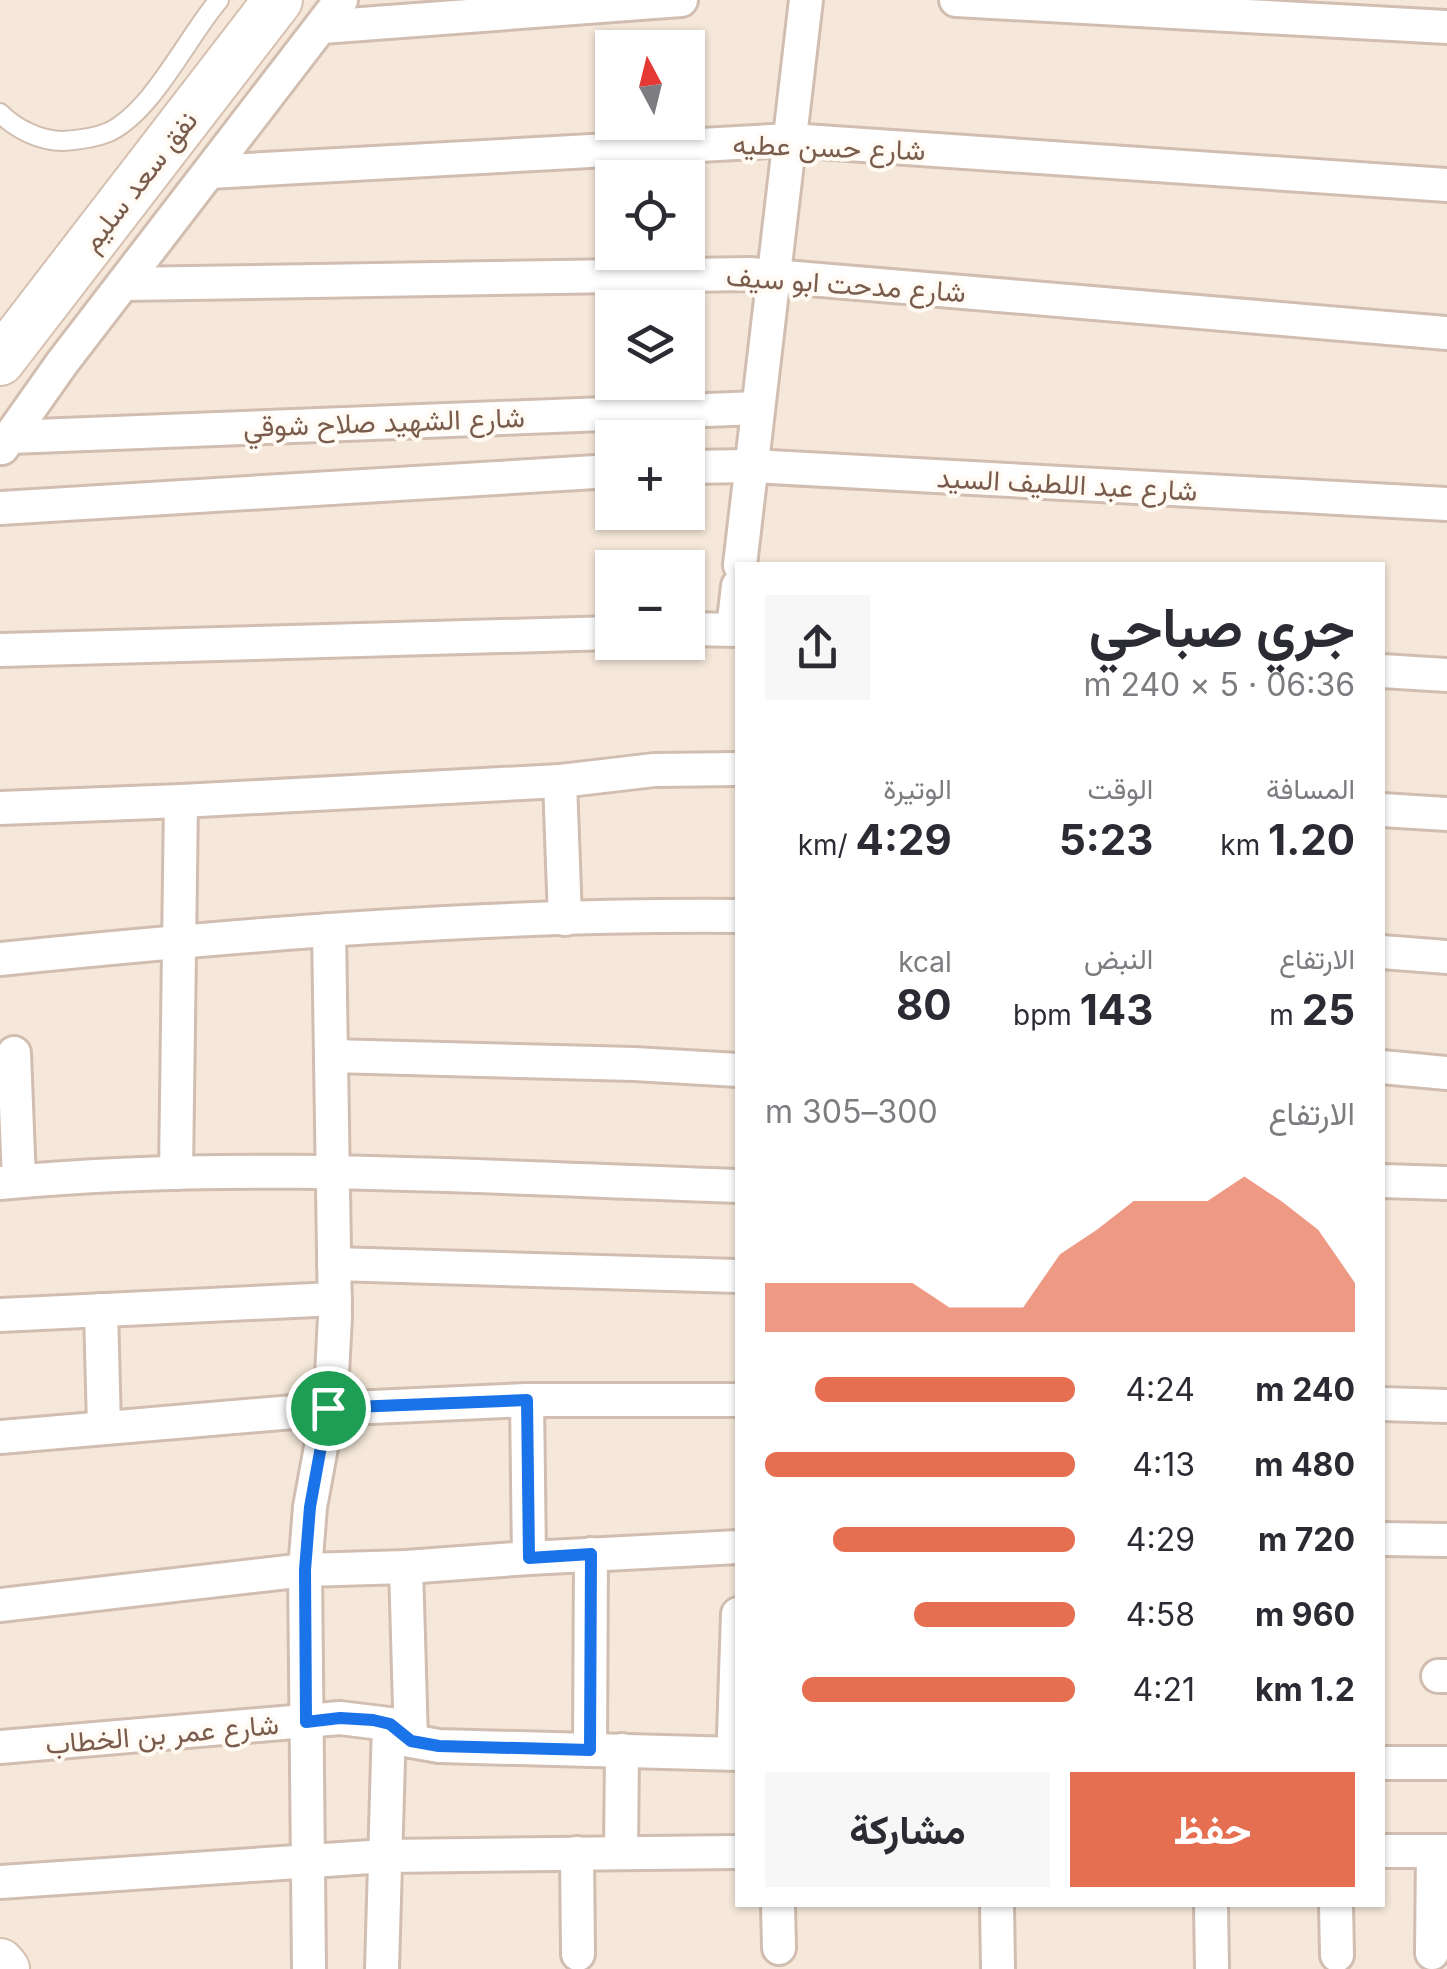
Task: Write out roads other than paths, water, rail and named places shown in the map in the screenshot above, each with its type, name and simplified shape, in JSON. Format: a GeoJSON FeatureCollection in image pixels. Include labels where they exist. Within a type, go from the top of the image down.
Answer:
{"type":"FeatureCollection","features":[{"type":"Feature","properties":{"kind":"street","name":"نفق سعد سليم"},"geometry":{"type":"LineString","coordinates":[[0,362],[278,0]]}},
{"type":"Feature","properties":{"kind":"street"},"geometry":{"type":"LineString","coordinates":[[5,444],[62,363],[341,0]]}},
{"type":"Feature","properties":{"kind":"street"},"geometry":{"type":"LineString","coordinates":[[322,27],[681,0]]}},
{"type":"Feature","properties":{"kind":"street"},"geometry":{"type":"LineString","coordinates":[[740,562],[806,0]]}},
{"type":"Feature","properties":{"kind":"street"},"geometry":{"type":"LineString","coordinates":[[956,0],[1447,27]]}},
{"type":"Feature","properties":{"kind":"street","name":"شارع حسن عطيه"},"geometry":{"type":"LineString","coordinates":[[210,172],[790,140],[1447,185]]}},
{"type":"Feature","properties":{"kind":"street","name":"شارع مدحت ابو سيف"},"geometry":{"type":"LineString","coordinates":[[122,284],[687,274],[774,276],[1447,333]]}},
{"type":"Feature","properties":{"kind":"street","name":"شارع الشهيد صلاح شوقي"},"geometry":{"type":"LineString","coordinates":[[5,444],[758,408]]}},
{"type":"Feature","properties":{"kind":"street","name":"شارع عبد اللطيف السيد"},"geometry":{"type":"LineString","coordinates":[[705,467],[751,466],[1447,504]]}},
{"type":"Feature","properties":{"kind":"street"},"geometry":{"type":"LineString","coordinates":[[0,508],[595,472]]}},
{"type":"Feature","properties":{"kind":"street"},"geometry":{"type":"LineString","coordinates":[[705,629],[735,629]]}},
{"type":"Feature","properties":{"kind":"street"},"geometry":{"type":"LineString","coordinates":[[0,650],[595,632]]}},
{"type":"Feature","properties":{"kind":"street"},"geometry":{"type":"LineString","coordinates":[[1385,671],[1447,675]]}},
{"type":"Feature","properties":{"kind":"street"},"geometry":{"type":"LineString","coordinates":[[0,808],[560,782],[654,770],[735,769]]}},
{"type":"Feature","properties":{"kind":"street"},"geometry":{"type":"LineString","coordinates":[[560,782],[565,919]]}},
{"type":"Feature","properties":{"kind":"street"},"geometry":{"type":"LineString","coordinates":[[176,1173],[181,801]]}},
{"type":"Feature","properties":{"kind":"street"},"geometry":{"type":"LineString","coordinates":[[1385,810],[1447,814]]}},
{"type":"Feature","properties":{"kind":"street"},"geometry":{"type":"LineString","coordinates":[[0,958],[329,930],[735,916]]}},
{"type":"Feature","properties":{"kind":"street"},"geometry":{"type":"LineString","coordinates":[[309,1969],[305,1570],[310,1507],[328,1408],[335,1298],[329,930]]}},
{"type":"Feature","properties":{"kind":"street"},"geometry":{"type":"LineString","coordinates":[[1385,952],[1447,957]]}},
{"type":"Feature","properties":{"kind":"street"},"geometry":{"type":"LineString","coordinates":[[14,1053],[10,1182],[176,1173],[333,1171],[735,1186]]}},
{"type":"Feature","properties":{"kind":"street"},"geometry":{"type":"LineString","coordinates":[[331,1056],[735,1070]]}},
{"type":"Feature","properties":{"kind":"street"},"geometry":{"type":"LineString","coordinates":[[1385,1067],[1447,1073]]}},
{"type":"Feature","properties":{"kind":"street"},"geometry":{"type":"LineString","coordinates":[[1385,1181],[1447,1184]]}},
{"type":"Feature","properties":{"kind":"street"},"geometry":{"type":"LineString","coordinates":[[334,1264],[735,1276]]}},
{"type":"Feature","properties":{"kind":"street"},"geometry":{"type":"LineString","coordinates":[[0,1314],[335,1298]]}},
{"type":"Feature","properties":{"kind":"street"},"geometry":{"type":"LineString","coordinates":[[101,1310],[104,1427]]}},
{"type":"Feature","properties":{"kind":"street"},"geometry":{"type":"LineString","coordinates":[[527,1400],[529,1558]]}},
{"type":"Feature","properties":{"kind":"street"},"geometry":{"type":"LineString","coordinates":[[0,1436],[328,1408],[527,1400],[735,1400]]}},
{"type":"Feature","properties":{"kind":"street"},"geometry":{"type":"LineString","coordinates":[[1385,1404],[1447,1406]]}},
{"type":"Feature","properties":{"kind":"street"},"geometry":{"type":"LineString","coordinates":[[1385,1539],[1447,1540]]}},
{"type":"Feature","properties":{"kind":"street"},"geometry":{"type":"LineString","coordinates":[[0,1605],[305,1570],[735,1547]]}},
{"type":"Feature","properties":{"kind":"street"},"geometry":{"type":"LineString","coordinates":[[591,1554],[606,1750],[621,1853]]}},
{"type":"Feature","properties":{"kind":"street"},"geometry":{"type":"LineString","coordinates":[[382,1969],[385,1856],[400,1732],[406,1567]]}},
{"type":"Feature","properties":{"kind":"street"},"geometry":{"type":"LineString","coordinates":[[735,1705],[735,1739]]}},
{"type":"Feature","properties":{"kind":"street","name":"شارع عمر بن الخطاب"},"geometry":{"type":"LineString","coordinates":[[0,1748],[340,1718],[439,1746],[735,1751]]}},
{"type":"Feature","properties":{"kind":"street"},"geometry":{"type":"LineString","coordinates":[[1385,1763],[1447,1763]]}},
{"type":"Feature","properties":{"kind":"street"},"geometry":{"type":"LineString","coordinates":[[1385,1851],[1440,1851],[1432,1953]]}},
{"type":"Feature","properties":{"kind":"street"},"geometry":{"type":"LineString","coordinates":[[0,1882],[385,1856],[735,1852]]}},
{"type":"Feature","properties":{"kind":"street"},"geometry":{"type":"LineString","coordinates":[[577,1853],[578,1954]]}},
{"type":"Feature","properties":{"kind":"street"},"geometry":{"type":"LineString","coordinates":[[778,1907],[779,1948]]}},
{"type":"Feature","properties":{"kind":"street"},"geometry":{"type":"LineString","coordinates":[[997,1907],[998,1969]]}},
{"type":"Feature","properties":{"kind":"street"},"geometry":{"type":"LineString","coordinates":[[1212,1907],[1212,1969]]}},
{"type":"Feature","properties":{"kind":"street"},"geometry":{"type":"LineString","coordinates":[[1336,1907],[1338,1955]]}},
{"type":"Feature","properties":{"kind":"street"},"geometry":{"type":"LineString","coordinates":[[0,1963],[5,1969]]}},
{"type":"Feature","properties":{"kind":"lane"},"geometry":{"type":"LineString","coordinates":[[0,113],[30,134],[57,141],[84,140],[110,132],[141,106],[219,0]]}}]}
